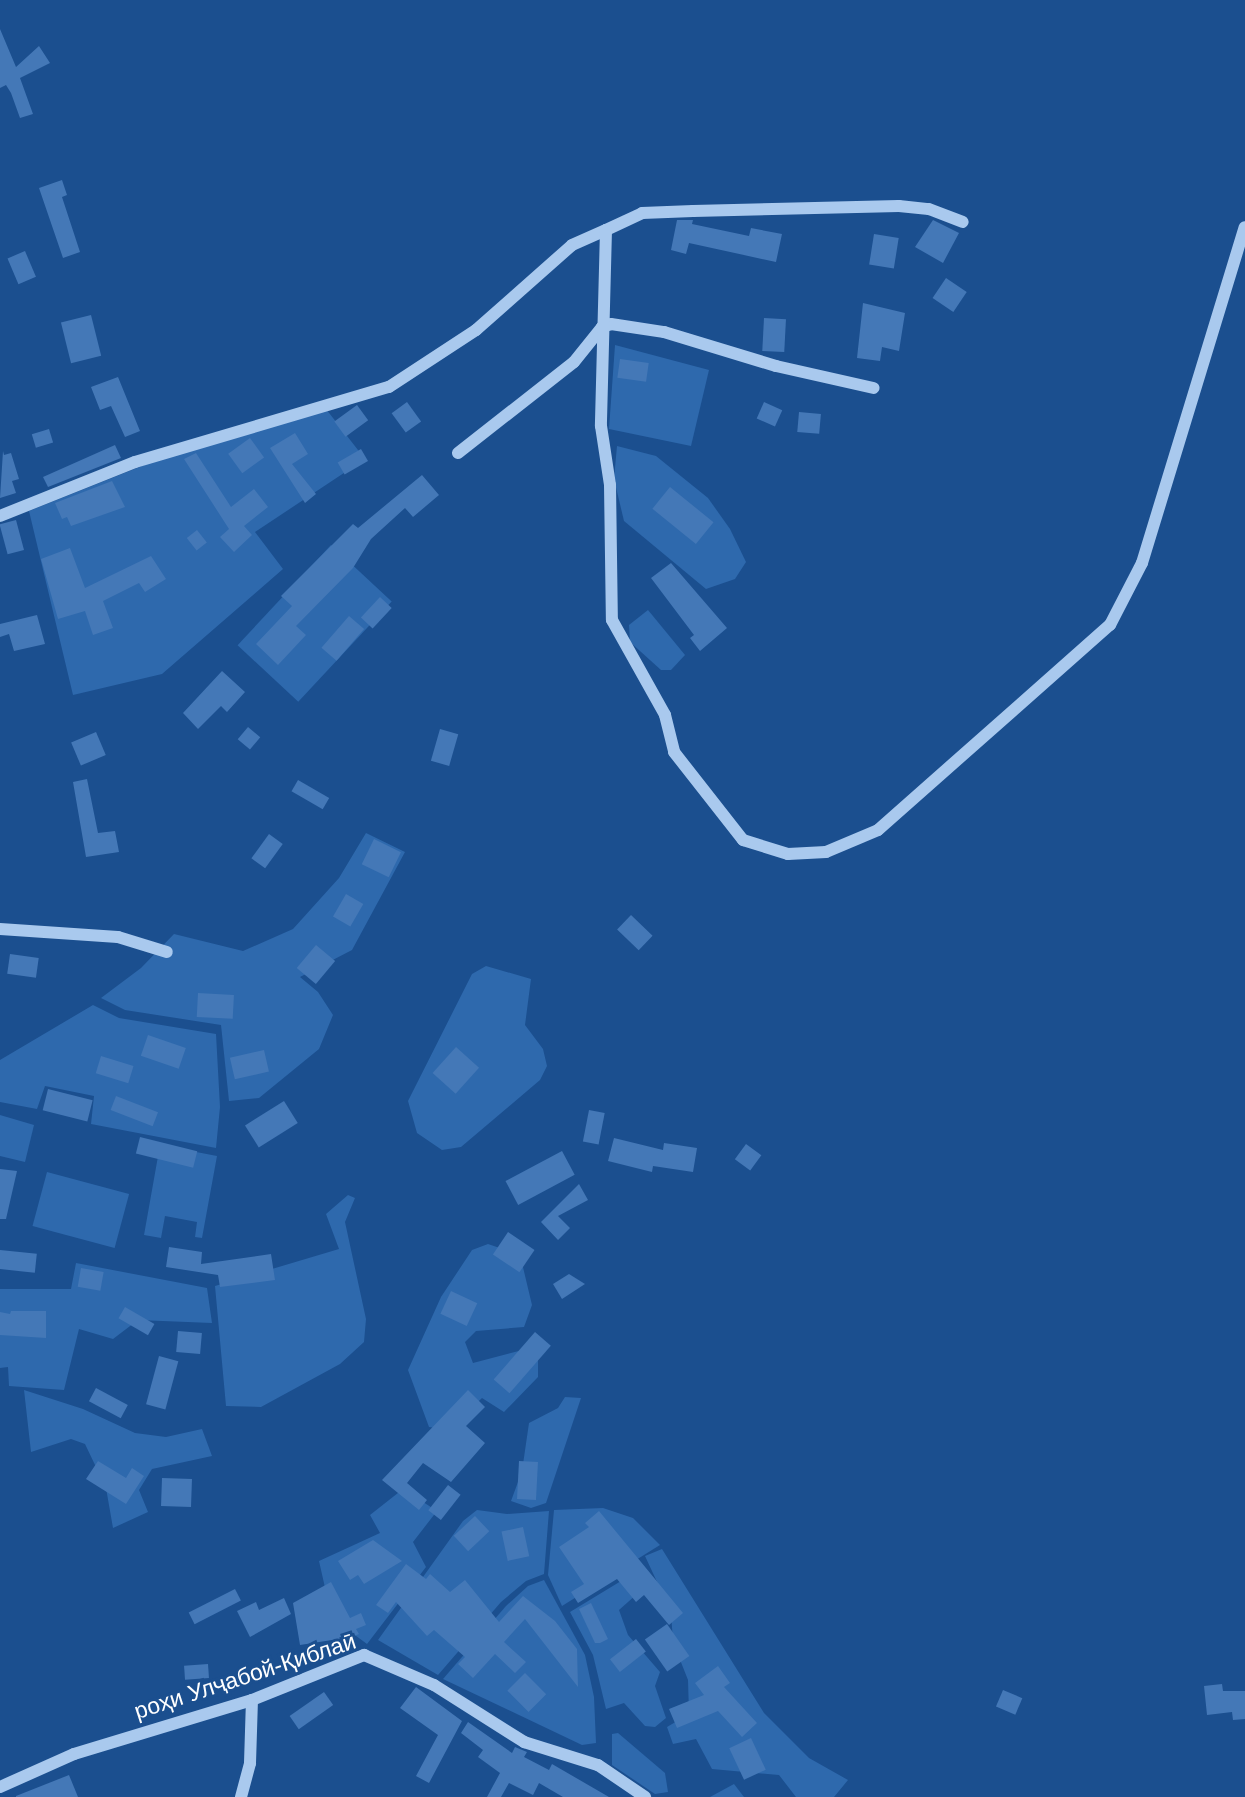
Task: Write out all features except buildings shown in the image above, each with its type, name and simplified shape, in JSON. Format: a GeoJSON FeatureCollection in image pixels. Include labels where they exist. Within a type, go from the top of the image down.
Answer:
{"type":"FeatureCollection","features":[{"type":"Feature","properties":{"kind":"street"},"geometry":{"type":"LineString","coordinates":[[0,516],[135,462],[389,387],[476,330],[572,245],[642,213],[899,206],[929,209],[963,222]]}},
{"type":"Feature","properties":{"kind":"street"},"geometry":{"type":"LineString","coordinates":[[606,230],[601,426],[610,485],[612,620],[665,715],[674,752],[743,840],[788,854],[826,852],[888,822],[1110,625],[1142,563],[1245,227]]}},
{"type":"Feature","properties":{"kind":"street"},"geometry":{"type":"LineString","coordinates":[[602,327],[664,332],[776,366],[874,388]]}},
{"type":"Feature","properties":{"kind":"street"},"geometry":{"type":"LineString","coordinates":[[458,453],[574,362],[602,327]]}},
{"type":"Feature","properties":{"kind":"street"},"geometry":{"type":"LineString","coordinates":[[0,929],[118,937],[167,952]]}},
{"type":"Feature","properties":{"kind":"street","name":"роҳи Улҷабой-Қиблаӣ"},"geometry":{"type":"LineString","coordinates":[[0,1787],[34,1769],[139,1731],[252,1700],[364,1655],[434,1685],[524,1742],[598,1765],[645,1797]]}},
{"type":"Feature","properties":{"kind":"street"},"geometry":{"type":"LineString","coordinates":[[241,1797],[250,1763],[252,1700]]}},
{"type":"Feature","properties":{"kind":"shaded area"},"geometry":{"type":"Polygon","coordinates":[[[615,345],[709,370],[691,446],[609,429],[615,345]]]}},
{"type":"Feature","properties":{"kind":"shaded area"},"geometry":{"type":"Polygon","coordinates":[[[326,409],[365,459],[255,532],[283,569],[162,674],[73,695],[29,511],[152,462],[326,409]]]}},
{"type":"Feature","properties":{"kind":"shaded area"},"geometry":{"type":"Polygon","coordinates":[[[617,446],[656,456],[708,498],[730,529],[746,562],[735,579],[706,589],[624,521],[614,479],[617,446]]]}},
{"type":"Feature","properties":{"kind":"shaded area"},"geometry":{"type":"Polygon","coordinates":[[[331,545],[392,602],[298,702],[238,645],[331,545]]]}},
{"type":"Feature","properties":{"kind":"shaded area"},"geometry":{"type":"Polygon","coordinates":[[[648,610],[685,655],[671,670],[661,670],[630,642],[629,625],[648,610]]]}},
{"type":"Feature","properties":{"kind":"shaded area"},"geometry":{"type":"Polygon","coordinates":[[[366,833],[405,852],[352,950],[300,977],[318,992],[333,1015],[319,1049],[259,1098],[229,1101],[221,1025],[125,1010],[101,998],[141,968],[174,934],[243,951],[293,929],[339,878],[366,833]]]}},
{"type":"Feature","properties":{"kind":"shaded area"},"geometry":{"type":"Polygon","coordinates":[[[486,966],[531,979],[525,1025],[543,1049],[547,1066],[540,1080],[461,1147],[442,1150],[417,1133],[408,1101],[472,974],[486,966]]]}},
{"type":"Feature","properties":{"kind":"shaded area"},"geometry":{"type":"Polygon","coordinates":[[[93,1005],[119,1018],[216,1034],[220,1107],[216,1148],[91,1124],[94,1096],[45,1086],[37,1109],[0,1102],[0,1060],[93,1005]]]}},
{"type":"Feature","properties":{"kind":"shaded area"},"geometry":{"type":"Polygon","coordinates":[[[0,1115],[34,1125],[25,1162],[0,1156],[0,1115]]]}},
{"type":"Feature","properties":{"kind":"shaded area"},"geometry":{"type":"Polygon","coordinates":[[[160,1145],[217,1156],[202,1238],[195,1237],[197,1222],[165,1216],[161,1238],[144,1235],[160,1145]]]}},
{"type":"Feature","properties":{"kind":"shaded area"},"geometry":{"type":"Polygon","coordinates":[[[47,1172],[129,1194],[115,1248],[33,1226],[47,1172]]]}},
{"type":"Feature","properties":{"kind":"shaded area"},"geometry":{"type":"Polygon","coordinates":[[[348,1195],[355,1198],[345,1222],[366,1319],[364,1342],[340,1364],[261,1407],[226,1406],[215,1286],[339,1249],[326,1214],[348,1195]]]}},
{"type":"Feature","properties":{"kind":"shaded area"},"geometry":{"type":"Polygon","coordinates":[[[488,1244],[514,1253],[522,1263],[532,1305],[524,1327],[476,1331],[465,1342],[473,1363],[538,1346],[538,1377],[504,1412],[482,1398],[449,1430],[429,1427],[408,1370],[441,1297],[472,1250],[488,1244]]]}},
{"type":"Feature","properties":{"kind":"shaded area"},"geometry":{"type":"Polygon","coordinates":[[[76,1263],[207,1288],[212,1323],[138,1320],[113,1339],[79,1329],[64,1390],[9,1386],[8,1367],[0,1368],[0,1289],[71,1289],[76,1263]]]}},
{"type":"Feature","properties":{"kind":"shaded area"},"geometry":{"type":"Polygon","coordinates":[[[24,1390],[83,1409],[135,1433],[166,1437],[202,1429],[212,1456],[152,1469],[139,1490],[148,1512],[113,1528],[106,1488],[85,1444],[71,1439],[31,1452],[24,1390]]]}},
{"type":"Feature","properties":{"kind":"shaded area"},"geometry":{"type":"Polygon","coordinates":[[[565,1397],[581,1398],[546,1503],[531,1508],[511,1501],[522,1471],[529,1423],[558,1408],[565,1397]]]}},
{"type":"Feature","properties":{"kind":"shaded area"},"geometry":{"type":"Polygon","coordinates":[[[403,1489],[437,1511],[413,1542],[426,1567],[367,1644],[344,1627],[328,1601],[319,1561],[380,1533],[370,1515],[403,1489]]]}},
{"type":"Feature","properties":{"kind":"shaded area"},"geometry":{"type":"Polygon","coordinates":[[[603,1508],[633,1518],[660,1545],[562,1606],[548,1575],[554,1510],[603,1508]]]}},
{"type":"Feature","properties":{"kind":"shaded area"},"geometry":{"type":"Polygon","coordinates":[[[477,1510],[507,1514],[549,1511],[544,1574],[526,1581],[501,1602],[438,1675],[378,1640],[463,1521],[477,1510]]]}},
{"type":"Feature","properties":{"kind":"shaded area"},"geometry":{"type":"Polygon","coordinates":[[[662,1549],[764,1713],[809,1758],[848,1780],[834,1797],[796,1797],[779,1775],[712,1769],[696,1739],[673,1744],[667,1727],[689,1714],[688,1680],[673,1642],[671,1612],[645,1556],[662,1549]]]}},
{"type":"Feature","properties":{"kind":"shaded area"},"geometry":{"type":"Polygon","coordinates":[[[626,1578],[637,1594],[619,1610],[628,1635],[660,1672],[655,1686],[666,1718],[655,1727],[645,1726],[624,1703],[606,1709],[593,1655],[570,1612],[626,1578]]]}},
{"type":"Feature","properties":{"kind":"shaded area"},"geometry":{"type":"Polygon","coordinates":[[[544,1580],[585,1655],[594,1697],[596,1743],[582,1745],[443,1679],[506,1606],[528,1586],[544,1580]]]}},
{"type":"Feature","properties":{"kind":"shaded area"},"geometry":{"type":"Polygon","coordinates":[[[618,1733],[665,1773],[668,1792],[655,1794],[612,1765],[612,1734],[618,1733]]]}},
{"type":"Feature","properties":{"kind":"shaded area"},"geometry":{"type":"Polygon","coordinates":[[[734,1784],[744,1797],[710,1797],[734,1784]]]}}]}
